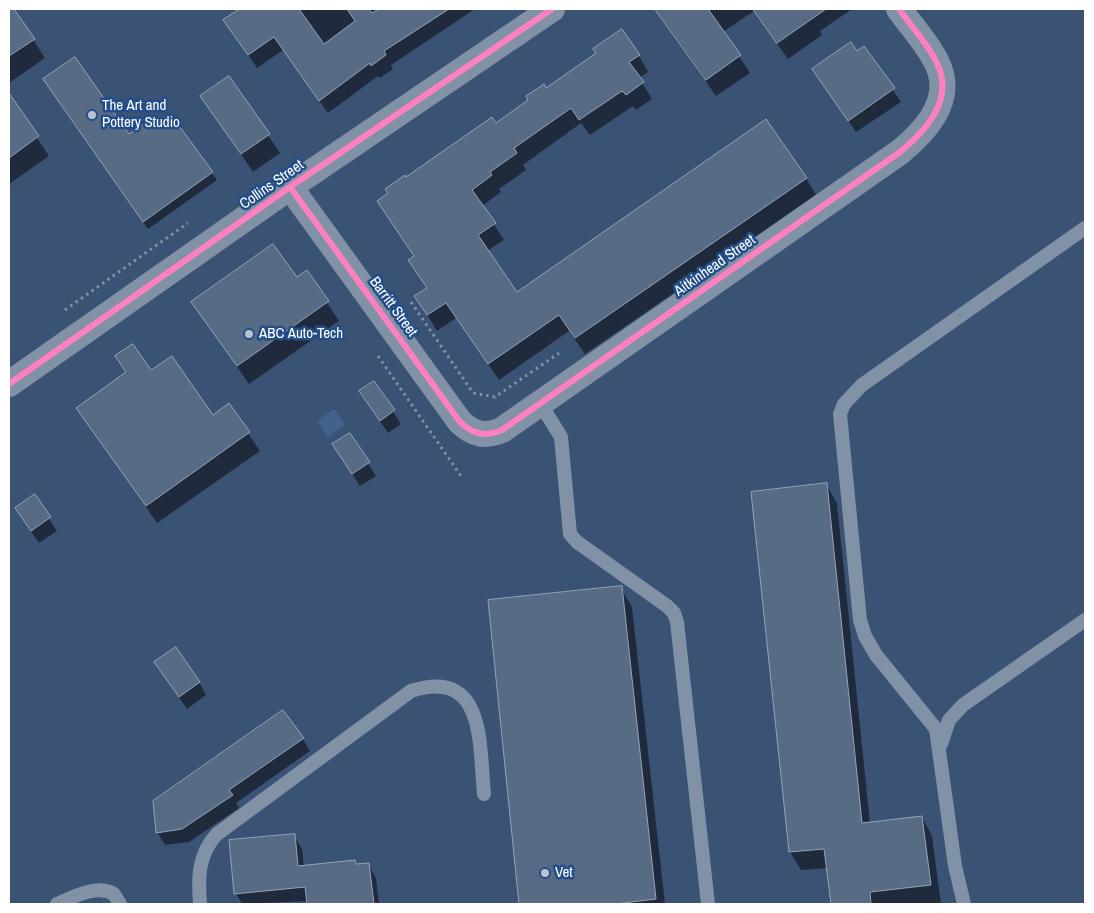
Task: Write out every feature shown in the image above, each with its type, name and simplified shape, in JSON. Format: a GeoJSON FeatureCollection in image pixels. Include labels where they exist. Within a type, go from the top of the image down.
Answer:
{"type":"FeatureCollection","features":[{"type":"Feature","properties":{"kind":"street","name":"Collins Street"},"geometry":{"type":"LineString","coordinates":[[9,384],[290,187],[552,9]]}},
{"type":"Feature","properties":{"kind":"street","name":"Aitkinhead Street"},"geometry":{"type":"LineString","coordinates":[[481,435],[502,430],[900,152],[919,136],[935,114],[940,94],[941,73],[936,61],[899,9]]}},
{"type":"Feature","properties":{"kind":"street","name":"Barritt Street"},"geometry":{"type":"LineString","coordinates":[[290,187],[460,422],[469,430],[481,435]]}},
{"type":"Feature","properties":{"kind":"lane"},"geometry":{"type":"LineString","coordinates":[[964,904],[955,866],[936,729],[876,655],[865,636],[860,620],[840,414],[844,404],[862,385],[1085,228]]}},
{"type":"Feature","properties":{"kind":"lane"},"geometry":{"type":"LineString","coordinates":[[540,403],[561,437],[570,534],[577,542],[668,606],[674,613],[677,622],[708,904]]}},
{"type":"Feature","properties":{"kind":"lane"},"geometry":{"type":"LineString","coordinates":[[940,752],[945,729],[955,712],[1085,620]]}},
{"type":"Feature","properties":{"kind":"lane"},"geometry":{"type":"LineString","coordinates":[[200,904],[198,874],[210,841],[411,691],[439,686],[451,689],[462,696],[470,705],[476,717],[484,794]]}},
{"type":"Feature","properties":{"kind":"lane"},"geometry":{"type":"LineString","coordinates":[[57,904],[75,896],[101,890],[114,894],[120,904]]}},
{"type":"Feature","properties":{"kind":"path"},"geometry":{"type":"LineString","coordinates":[[65,310],[188,223]]}},
{"type":"Feature","properties":{"kind":"path"},"geometry":{"type":"LineString","coordinates":[[411,302],[473,393],[495,397],[559,353]]}},
{"type":"Feature","properties":{"kind":"path"},"geometry":{"type":"LineString","coordinates":[[378,356],[461,476]]}},
{"type":"Feature","properties":{"kind":"water"},"geometry":{"type":"Polygon","coordinates":[[[334,409],[345,425],[328,437],[317,421],[334,409]]]}},
{"type":"Feature","properties":{"kind":"building"},"geometry":{"type":"Polygon","coordinates":[[[9,9],[14,9],[35,39],[9,56],[9,9]]]}},
{"type":"Feature","properties":{"kind":"building"},"geometry":{"type":"Polygon","coordinates":[[[240,9],[299,9],[324,44],[355,21],[347,9],[369,9],[372,13],[379,9],[449,9],[384,51],[386,55],[371,66],[370,63],[319,101],[274,37],[248,55],[223,20],[240,9]]]}},
{"type":"Feature","properties":{"kind":"building"},"geometry":{"type":"Polygon","coordinates":[[[655,9],[708,9],[741,55],[706,80],[655,9]]]}},
{"type":"Feature","properties":{"kind":"building"},"geometry":{"type":"Polygon","coordinates":[[[753,9],[826,9],[777,43],[753,9]]]}},
{"type":"Feature","properties":{"kind":"building"},"geometry":{"type":"Polygon","coordinates":[[[622,29],[640,55],[629,62],[644,82],[626,95],[622,91],[579,120],[571,108],[514,148],[517,153],[490,172],[492,175],[472,190],[496,223],[478,235],[517,292],[766,119],[807,178],[575,338],[559,315],[488,364],[446,303],[427,315],[414,296],[427,288],[408,260],[414,256],[377,201],[388,193],[385,189],[405,175],[406,177],[492,117],[496,123],[528,100],[526,96],[544,84],[546,88],[596,53],[593,49],[622,29]]]}},
{"type":"Feature","properties":{"kind":"building"},"geometry":{"type":"Polygon","coordinates":[[[851,42],[857,51],[864,46],[895,88],[848,121],[812,69],[851,42]]]}},
{"type":"Feature","properties":{"kind":"building"},"geometry":{"type":"Polygon","coordinates":[[[75,57],[129,134],[152,118],[158,127],[172,116],[213,172],[143,222],[43,79],[75,57]]]}},
{"type":"Feature","properties":{"kind":"building"},"geometry":{"type":"Polygon","coordinates":[[[229,76],[270,134],[241,154],[200,96],[229,76]]]}},
{"type":"Feature","properties":{"kind":"building"},"geometry":{"type":"Polygon","coordinates":[[[9,93],[39,136],[9,158],[9,93]]]}},
{"type":"Feature","properties":{"kind":"building","name":"ABC Auto-Tech"},"geometry":{"type":"Polygon","coordinates":[[[273,244],[297,277],[307,270],[329,301],[237,366],[191,302],[273,244]]]}},
{"type":"Feature","properties":{"kind":"building"},"geometry":{"type":"Polygon","coordinates":[[[133,344],[151,370],[172,356],[213,415],[229,403],[250,432],[146,506],[76,408],[126,372],[115,356],[133,344]]]}},
{"type":"Feature","properties":{"kind":"building"},"geometry":{"type":"Polygon","coordinates":[[[374,381],[395,410],[380,421],[359,391],[374,381]]]}},
{"type":"Feature","properties":{"kind":"building"},"geometry":{"type":"Polygon","coordinates":[[[350,433],[370,462],[352,474],[332,444],[350,433]]]}},
{"type":"Feature","properties":{"kind":"building"},"geometry":{"type":"Polygon","coordinates":[[[827,483],[862,823],[922,816],[931,885],[870,892],[871,904],[831,904],[824,849],[789,852],[751,492],[827,483]]]}},
{"type":"Feature","properties":{"kind":"building"},"geometry":{"type":"Polygon","coordinates":[[[35,494],[51,517],[31,531],[15,508],[35,494]]]}},
{"type":"Feature","properties":{"kind":"building"},"geometry":{"type":"Polygon","coordinates":[[[622,586],[656,899],[615,904],[519,904],[488,600],[622,586]]]}},
{"type":"Feature","properties":{"kind":"building"},"geometry":{"type":"Polygon","coordinates":[[[176,647],[200,682],[179,697],[154,662],[176,647]]]}},
{"type":"Feature","properties":{"kind":"building"},"geometry":{"type":"Polygon","coordinates":[[[283,710],[304,738],[229,790],[233,795],[182,829],[156,833],[153,801],[283,710]]]}},
{"type":"Feature","properties":{"kind":"building"},"geometry":{"type":"Polygon","coordinates":[[[295,834],[298,866],[355,860],[356,864],[369,863],[374,904],[307,904],[305,887],[234,894],[229,840],[295,834]]]}},
{"type":"Feature","properties":{"kind":"cycle path"},"geometry":{"type":"LineString","coordinates":[[9,384],[290,187],[552,9]]}},
{"type":"Feature","properties":{"kind":"cycle path"},"geometry":{"type":"LineString","coordinates":[[290,187],[460,422],[470,430],[480,434],[490,434],[502,430],[900,152],[917,136],[938,108],[942,86],[941,74],[929,49],[899,9]]}},
{"type":"Feature","properties":{"kind":"place","name":"The Art and Pottery Studio"},"geometry":{"type":"Point","coordinates":[92,115]}},
{"type":"Feature","properties":{"kind":"place","name":"ABC Auto-Tech"},"geometry":{"type":"Point","coordinates":[249,334]}},
{"type":"Feature","properties":{"kind":"place","name":"Vet"},"geometry":{"type":"Point","coordinates":[545,873]}}]}
